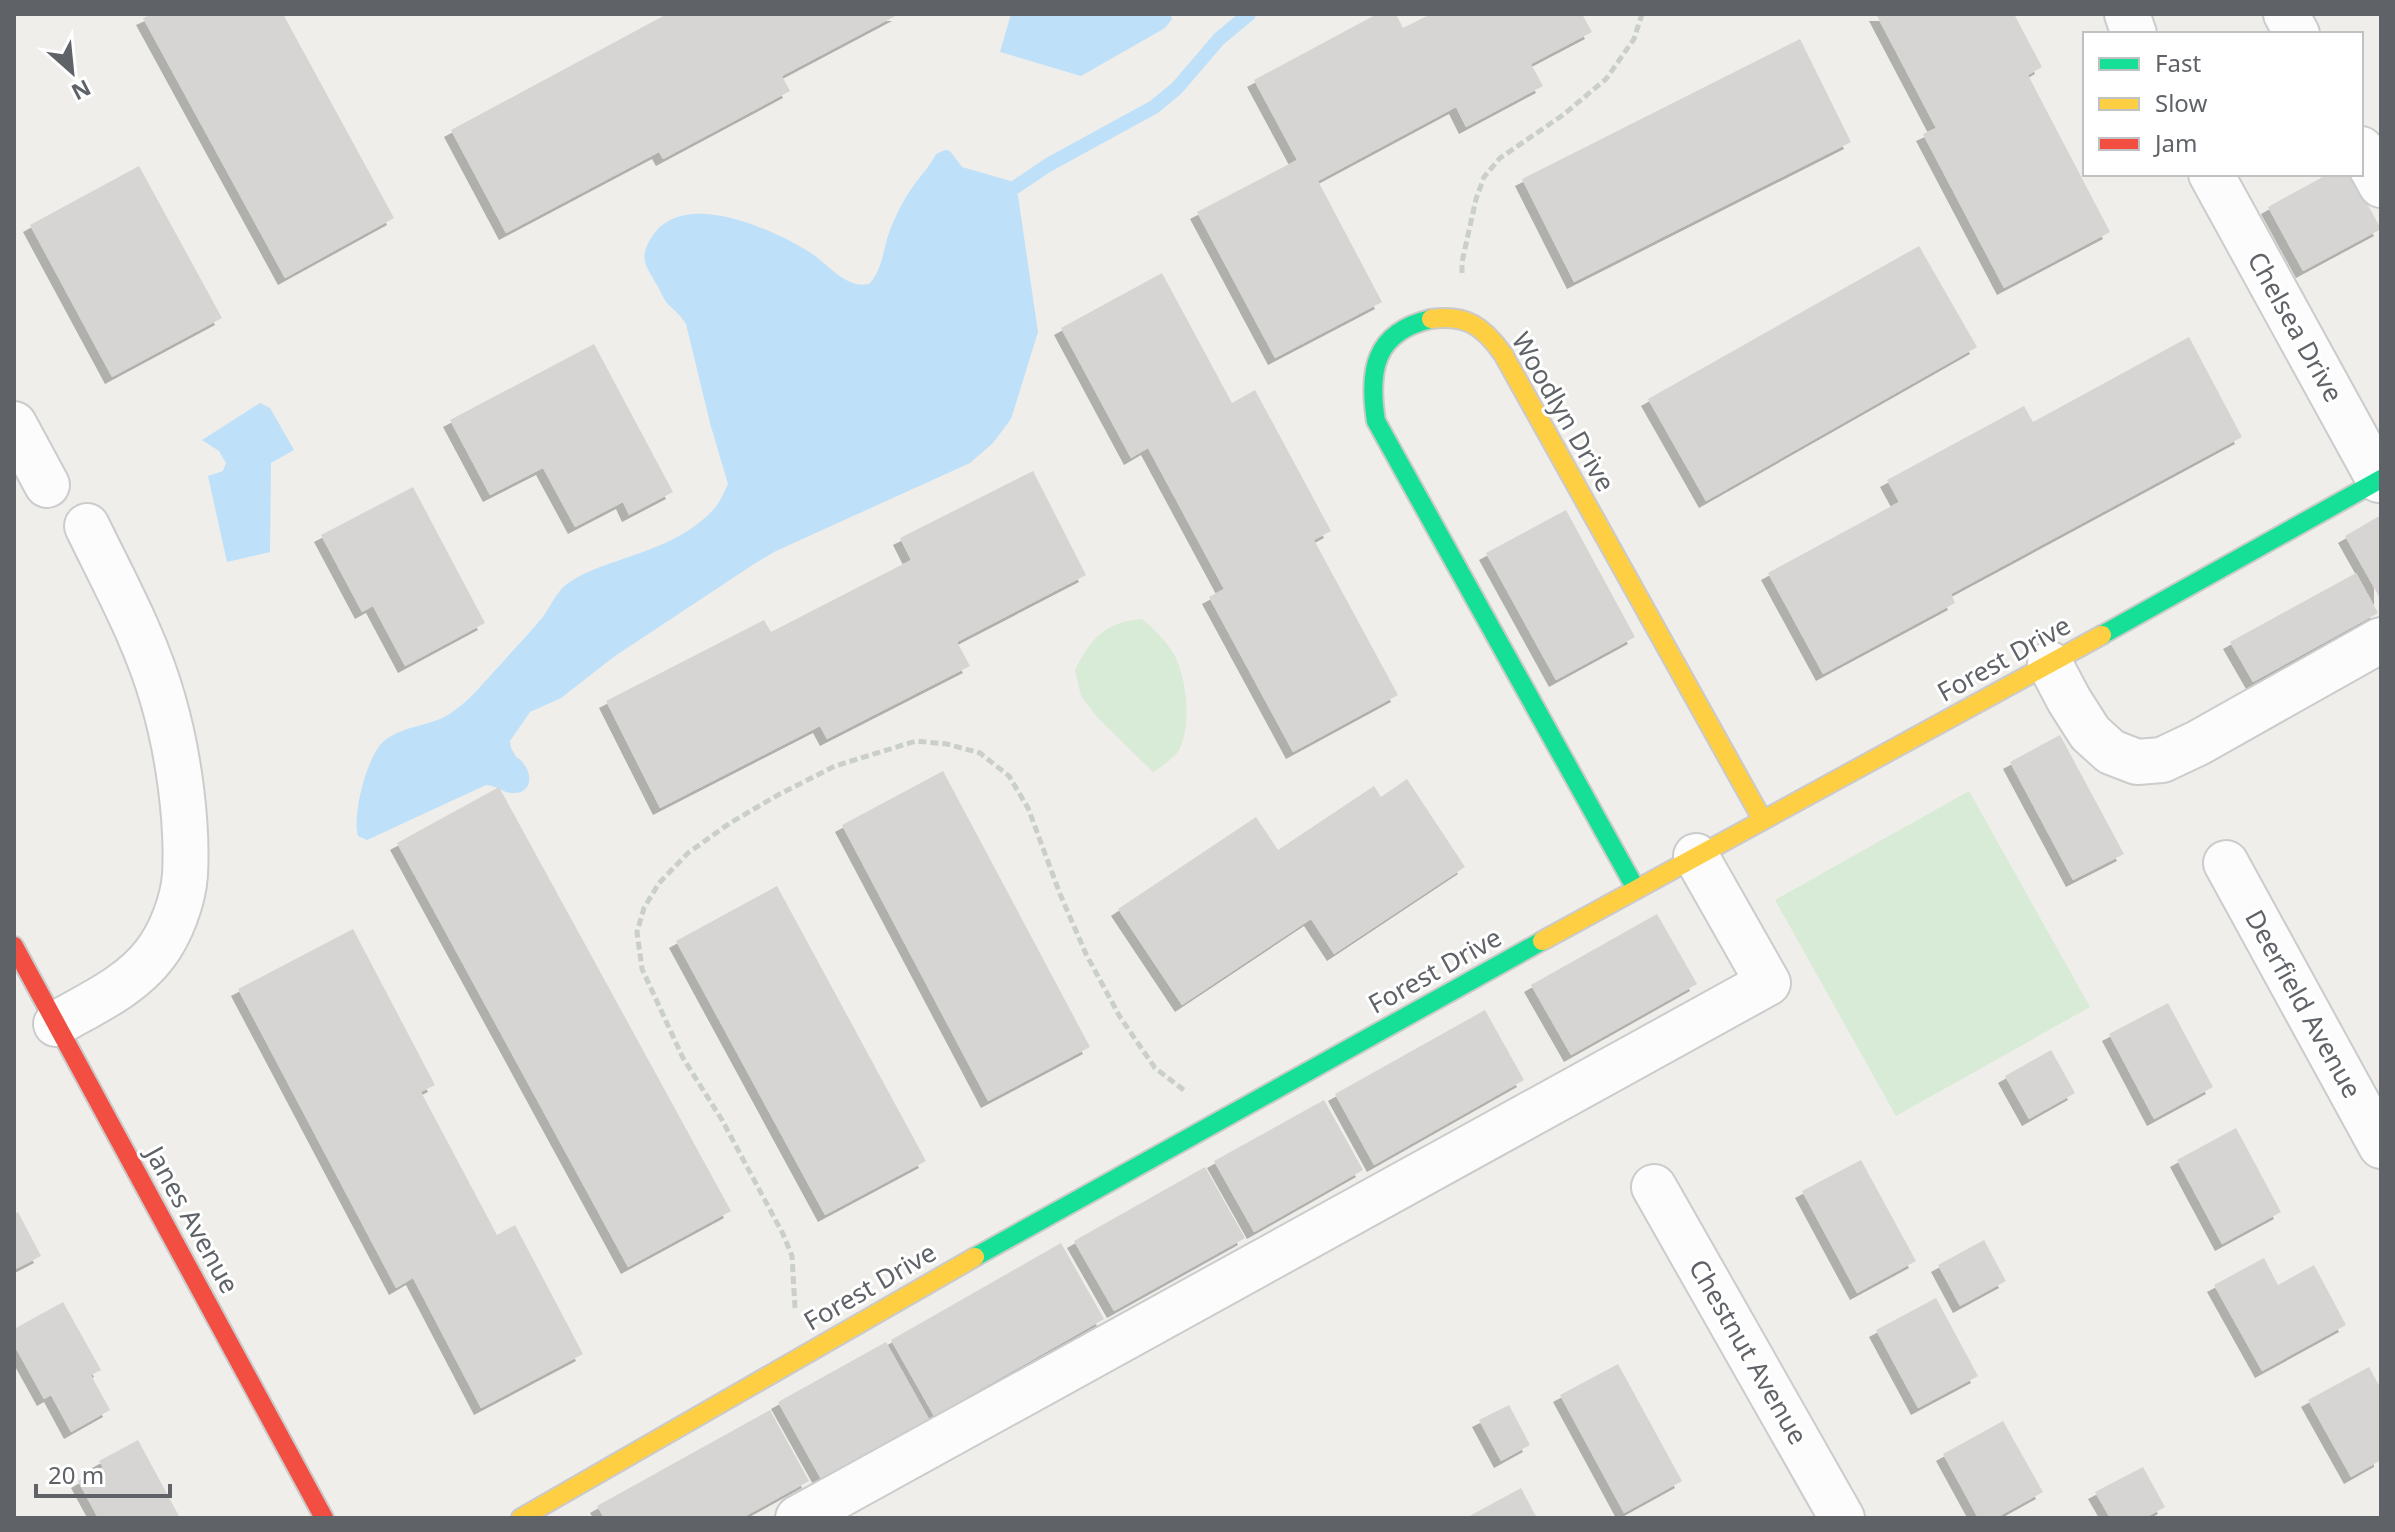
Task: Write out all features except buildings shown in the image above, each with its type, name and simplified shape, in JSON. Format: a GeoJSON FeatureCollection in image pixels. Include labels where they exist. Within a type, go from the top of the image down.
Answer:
{"type":"FeatureCollection","features":[{"type":"Feature","properties":{"kind":"street"},"geometry":{"type":"LineString","coordinates":[[2286,14],[2296,32]]}},
{"type":"Feature","properties":{"kind":"street"},"geometry":{"type":"LineString","coordinates":[[2363,153],[2381,185]]}},
{"type":"Feature","properties":{"kind":"street","name":"Chelsea Drive"},"geometry":{"type":"LineString","coordinates":[[2212,176],[2380,479]]}},
{"type":"Feature","properties":{"kind":"street"},"geometry":{"type":"LineString","coordinates":[[1461,318],[1435,317],[1410,323],[1389,341],[1375,361],[1371,393],[1376,421],[1636,889]]}},
{"type":"Feature","properties":{"kind":"street","name":"Woodlyn Drive"},"geometry":{"type":"LineString","coordinates":[[1461,318],[1488,333],[1503,354],[1762,819]]}},
{"type":"Feature","properties":{"kind":"street"},"geometry":{"type":"LineString","coordinates":[[14,424],[47,485]]}},
{"type":"Feature","properties":{"kind":"street","name":"Forest Drive"},"geometry":{"type":"LineString","coordinates":[[529,1516],[795,1360],[1226,1117],[2380,479]]}},
{"type":"Feature","properties":{"kind":"street"},"geometry":{"type":"LineString","coordinates":[[56,1024],[130,980],[156,953],[177,913],[185,877],[176,760],[163,698],[138,635],[87,526]]}},
{"type":"Feature","properties":{"kind":"street"},"geometry":{"type":"LineString","coordinates":[[2050,664],[2090,733],[2111,752],[2137,762],[2162,760],[2198,743],[2381,640]]}},
{"type":"Feature","properties":{"kind":"street"},"geometry":{"type":"LineString","coordinates":[[798,1518],[1768,983],[1696,856]]}},
{"type":"Feature","properties":{"kind":"street","name":"Deerfield Avenue"},"geometry":{"type":"LineString","coordinates":[[2226,863],[2381,1146]]}},
{"type":"Feature","properties":{"kind":"street","name":"Janes Avenue"},"geometry":{"type":"LineString","coordinates":[[14,946],[324,1518]]}},
{"type":"Feature","properties":{"kind":"street","name":"Chestnut Avenue"},"geometry":{"type":"LineString","coordinates":[[1654,1187],[1842,1518]]}},
{"type":"Feature","properties":{"kind":"path"},"geometry":{"type":"LineString","coordinates":[[1461,318],[1462,262],[1484,177],[1500,158],[1563,115],[1606,79],[1634,39],[1642,14]]}},
{"type":"Feature","properties":{"kind":"path"},"geometry":{"type":"LineString","coordinates":[[795,1360],[792,1256],[722,1120],[683,1058],[642,969],[637,932],[644,908],[659,883],[688,853],[730,823],[778,795],[835,766],[916,741],[947,744],[980,753],[1009,776],[1028,808],[1086,954],[1140,1048],[1155,1068],[1172,1082],[1226,1117]]}},
{"type":"Feature","properties":{"kind":"green space"},"geometry":{"type":"Polygon","coordinates":[[[1142,619],[1172,651],[1181,673],[1186,702],[1182,743],[1174,756],[1153,772],[1097,717],[1081,696],[1075,670],[1087,649],[1101,634],[1118,624],[1142,619]]]}},
{"type":"Feature","properties":{"kind":"green space"},"geometry":{"type":"Polygon","coordinates":[[[1969,791],[2090,1007],[1896,1116],[1775,900],[1969,791]]]}},
{"type":"Feature","properties":{"kind":"water"},"geometry":{"type":"Polygon","coordinates":[[[1011,14],[1170,14],[1172,19],[1165,28],[1081,76],[1000,52],[1011,14]]]}},
{"type":"Feature","properties":{"kind":"water"},"geometry":{"type":"Polygon","coordinates":[[[950,151],[962,167],[1011,181],[1018,196],[1038,332],[1011,419],[993,443],[970,463],[776,551],[615,656],[561,698],[530,712],[510,741],[517,758],[529,773],[529,784],[523,791],[511,793],[486,785],[367,840],[358,836],[357,815],[362,788],[370,763],[381,744],[404,730],[440,719],[463,704],[537,624],[567,584],[591,571],[656,547],[692,528],[718,504],[728,484],[686,324],[664,299],[645,261],[653,235],[668,221],[686,215],[708,214],[730,218],[795,244],[853,283],[869,284],[878,271],[889,232],[905,199],[936,154],[950,151]]]}},
{"type":"Feature","properties":{"kind":"water"},"geometry":{"type":"Polygon","coordinates":[[[260,403],[270,408],[294,450],[271,463],[270,552],[227,562],[208,476],[223,471],[226,463],[219,451],[202,440],[260,403]]]}},
{"type":"Feature","properties":{"kind":"waterway"},"geometry":{"type":"LineString","coordinates":[[1014,188],[1048,165],[1154,107],[1177,88],[1219,39],[1249,14]]}},
{"type":"Feature","properties":{"kind":"traffic: fast"},"geometry":{"type":"LineString","coordinates":[[1431,319],[1397,333],[1379,356],[1373,386],[1376,421],[1636,889]]}},
{"type":"Feature","properties":{"kind":"traffic: fast"},"geometry":{"type":"LineString","coordinates":[[2102,635],[2381,479]]}},
{"type":"Feature","properties":{"kind":"traffic: fast"},"geometry":{"type":"LineString","coordinates":[[975,1257],[1542,941]]}},
{"type":"Feature","properties":{"kind":"traffic: slow"},"geometry":{"type":"LineString","coordinates":[[1431,319],[1454,318],[1473,324],[1503,354],[1762,819]]}},
{"type":"Feature","properties":{"kind":"traffic: slow"},"geometry":{"type":"LineString","coordinates":[[1542,941],[2102,635]]}},
{"type":"Feature","properties":{"kind":"traffic: slow"},"geometry":{"type":"LineString","coordinates":[[521,1518],[975,1257]]}},
{"type":"Feature","properties":{"kind":"traffic: jam"},"geometry":{"type":"LineString","coordinates":[[14,946],[324,1518]]}}]}
